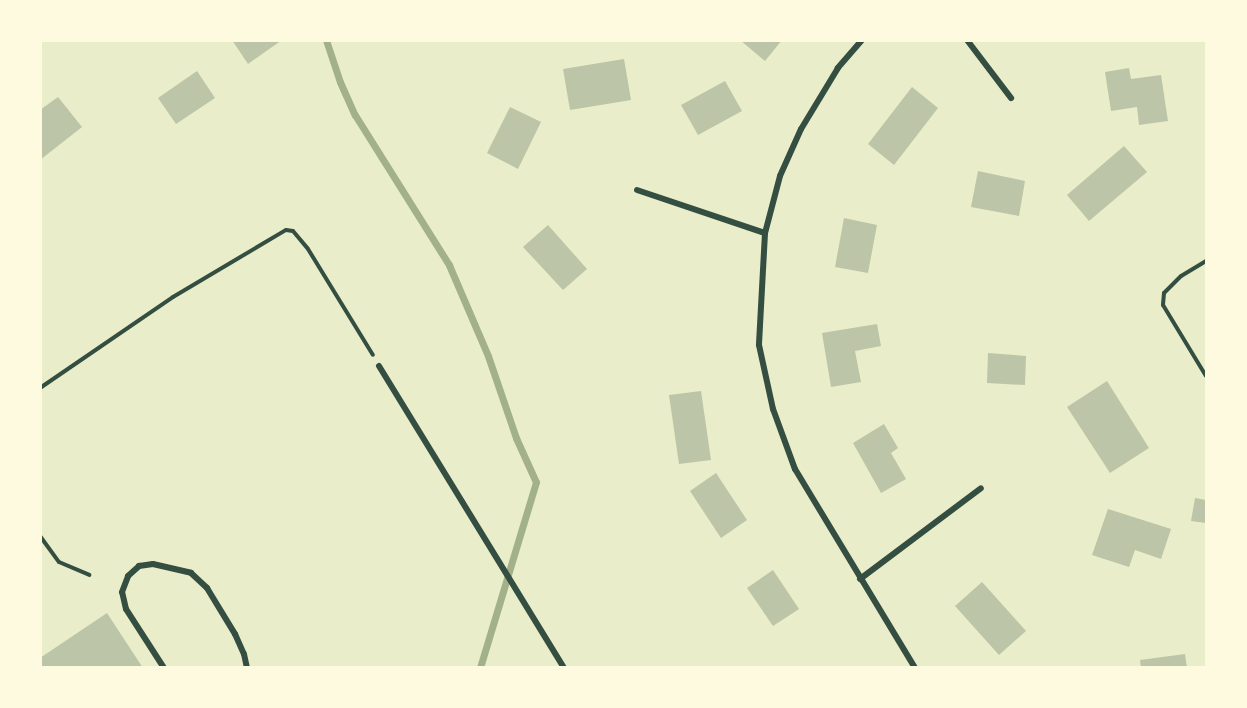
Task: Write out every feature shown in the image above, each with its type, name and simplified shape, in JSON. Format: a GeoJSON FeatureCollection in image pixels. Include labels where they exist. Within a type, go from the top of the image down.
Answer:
{"type":"FeatureCollection","features":[{"type":"Feature","properties":{"kind":"street"},"geometry":{"type":"LineString","coordinates":[[862,40],[838,68],[801,129],[780,176],[765,233],[759,345],[773,409],[795,469],[915,668]]}},
{"type":"Feature","properties":{"kind":"street"},"geometry":{"type":"LineString","coordinates":[[967,40],[1011,98]]}},
{"type":"Feature","properties":{"kind":"street"},"geometry":{"type":"LineString","coordinates":[[637,190],[765,233]]}},
{"type":"Feature","properties":{"kind":"street"},"geometry":{"type":"LineString","coordinates":[[379,366],[500,568],[564,668]]}},
{"type":"Feature","properties":{"kind":"street"},"geometry":{"type":"LineString","coordinates":[[860,579],[981,488]]}},
{"type":"Feature","properties":{"kind":"street"},"geometry":{"type":"LineString","coordinates":[[165,668],[126,609],[122,592],[128,576],[139,566],[153,564],[191,573],[207,588],[235,634],[244,654],[247,668]]}},
{"type":"Feature","properties":{"kind":"path"},"geometry":{"type":"LineString","coordinates":[[40,388],[173,297],[286,230],[293,231],[308,249],[379,366]]}},
{"type":"Feature","properties":{"kind":"path"},"geometry":{"type":"LineString","coordinates":[[1206,261],[1180,276],[1164,293],[1163,305],[1206,376]]}},
{"type":"Feature","properties":{"kind":"path"},"geometry":{"type":"LineString","coordinates":[[40,536],[59,562],[89,574]]}},
{"type":"Feature","properties":{"kind":"building"},"geometry":{"type":"Polygon","coordinates":[[[232,40],[282,40],[248,64],[232,40]]]}},
{"type":"Feature","properties":{"kind":"building"},"geometry":{"type":"Polygon","coordinates":[[[740,40],[782,40],[765,61],[740,40]]]}},
{"type":"Feature","properties":{"kind":"building"},"geometry":{"type":"Polygon","coordinates":[[[624,59],[631,100],[570,110],[563,69],[624,59]]]}},
{"type":"Feature","properties":{"kind":"building"},"geometry":{"type":"Polygon","coordinates":[[[1129,68],[1131,79],[1161,75],[1168,121],[1139,125],[1137,107],[1111,111],[1105,72],[1129,68]]]}},
{"type":"Feature","properties":{"kind":"building"},"geometry":{"type":"Polygon","coordinates":[[[197,71],[215,98],[176,124],[158,98],[197,71]]]}},
{"type":"Feature","properties":{"kind":"building"},"geometry":{"type":"Polygon","coordinates":[[[725,81],[742,111],[698,135],[681,105],[725,81]]]}},
{"type":"Feature","properties":{"kind":"building"},"geometry":{"type":"Polygon","coordinates":[[[912,87],[938,108],[894,165],[868,144],[912,87]]]}},
{"type":"Feature","properties":{"kind":"building"},"geometry":{"type":"Polygon","coordinates":[[[58,97],[82,127],[40,160],[40,110],[58,97]]]}},
{"type":"Feature","properties":{"kind":"building"},"geometry":{"type":"Polygon","coordinates":[[[510,107],[541,122],[518,169],[487,153],[510,107]]]}},
{"type":"Feature","properties":{"kind":"building"},"geometry":{"type":"Polygon","coordinates":[[[1124,146],[1147,172],[1089,221],[1067,195],[1124,146]]]}},
{"type":"Feature","properties":{"kind":"building"},"geometry":{"type":"Polygon","coordinates":[[[978,171],[1025,181],[1019,216],[971,207],[978,171]]]}},
{"type":"Feature","properties":{"kind":"building"},"geometry":{"type":"Polygon","coordinates":[[[844,218],[877,225],[868,273],[835,267],[844,218]]]}},
{"type":"Feature","properties":{"kind":"building"},"geometry":{"type":"Polygon","coordinates":[[[548,225],[587,269],[563,290],[523,247],[548,225]]]}},
{"type":"Feature","properties":{"kind":"building"},"geometry":{"type":"Polygon","coordinates":[[[877,324],[881,346],[855,351],[861,382],[831,387],[822,333],[877,324]]]}},
{"type":"Feature","properties":{"kind":"building"},"geometry":{"type":"Polygon","coordinates":[[[988,353],[1026,356],[1025,385],[987,383],[988,353]]]}},
{"type":"Feature","properties":{"kind":"building"},"geometry":{"type":"Polygon","coordinates":[[[1107,381],[1149,448],[1110,473],[1067,407],[1107,381]]]}},
{"type":"Feature","properties":{"kind":"building"},"geometry":{"type":"Polygon","coordinates":[[[701,391],[711,460],[679,464],[669,395],[701,391]]]}},
{"type":"Feature","properties":{"kind":"building"},"geometry":{"type":"Polygon","coordinates":[[[884,424],[898,448],[891,453],[906,479],[881,493],[853,443],[884,424]]]}},
{"type":"Feature","properties":{"kind":"building"},"geometry":{"type":"Polygon","coordinates":[[[716,473],[747,520],[721,538],[690,491],[716,473]]]}},
{"type":"Feature","properties":{"kind":"building"},"geometry":{"type":"Polygon","coordinates":[[[1195,498],[1206,500],[1206,523],[1191,521],[1195,498]]]}},
{"type":"Feature","properties":{"kind":"building"},"geometry":{"type":"Polygon","coordinates":[[[1108,509],[1171,529],[1161,559],[1135,550],[1129,567],[1092,555],[1108,509]]]}},
{"type":"Feature","properties":{"kind":"building"},"geometry":{"type":"Polygon","coordinates":[[[773,570],[799,609],[773,626],[747,588],[773,570]]]}},
{"type":"Feature","properties":{"kind":"building"},"geometry":{"type":"Polygon","coordinates":[[[982,582],[1026,631],[999,655],[955,606],[982,582]]]}},
{"type":"Feature","properties":{"kind":"building"},"geometry":{"type":"Polygon","coordinates":[[[107,613],[143,668],[40,668],[40,658],[107,613]]]}},
{"type":"Feature","properties":{"kind":"building"},"geometry":{"type":"Polygon","coordinates":[[[1185,654],[1187,668],[1141,668],[1140,660],[1185,654]]]}},
{"type":"Feature","properties":{"kind":"waterway"},"geometry":{"type":"LineString","coordinates":[[326,40],[340,82],[355,115],[449,265],[488,356],[516,438],[536,482],[480,668]]}}]}
